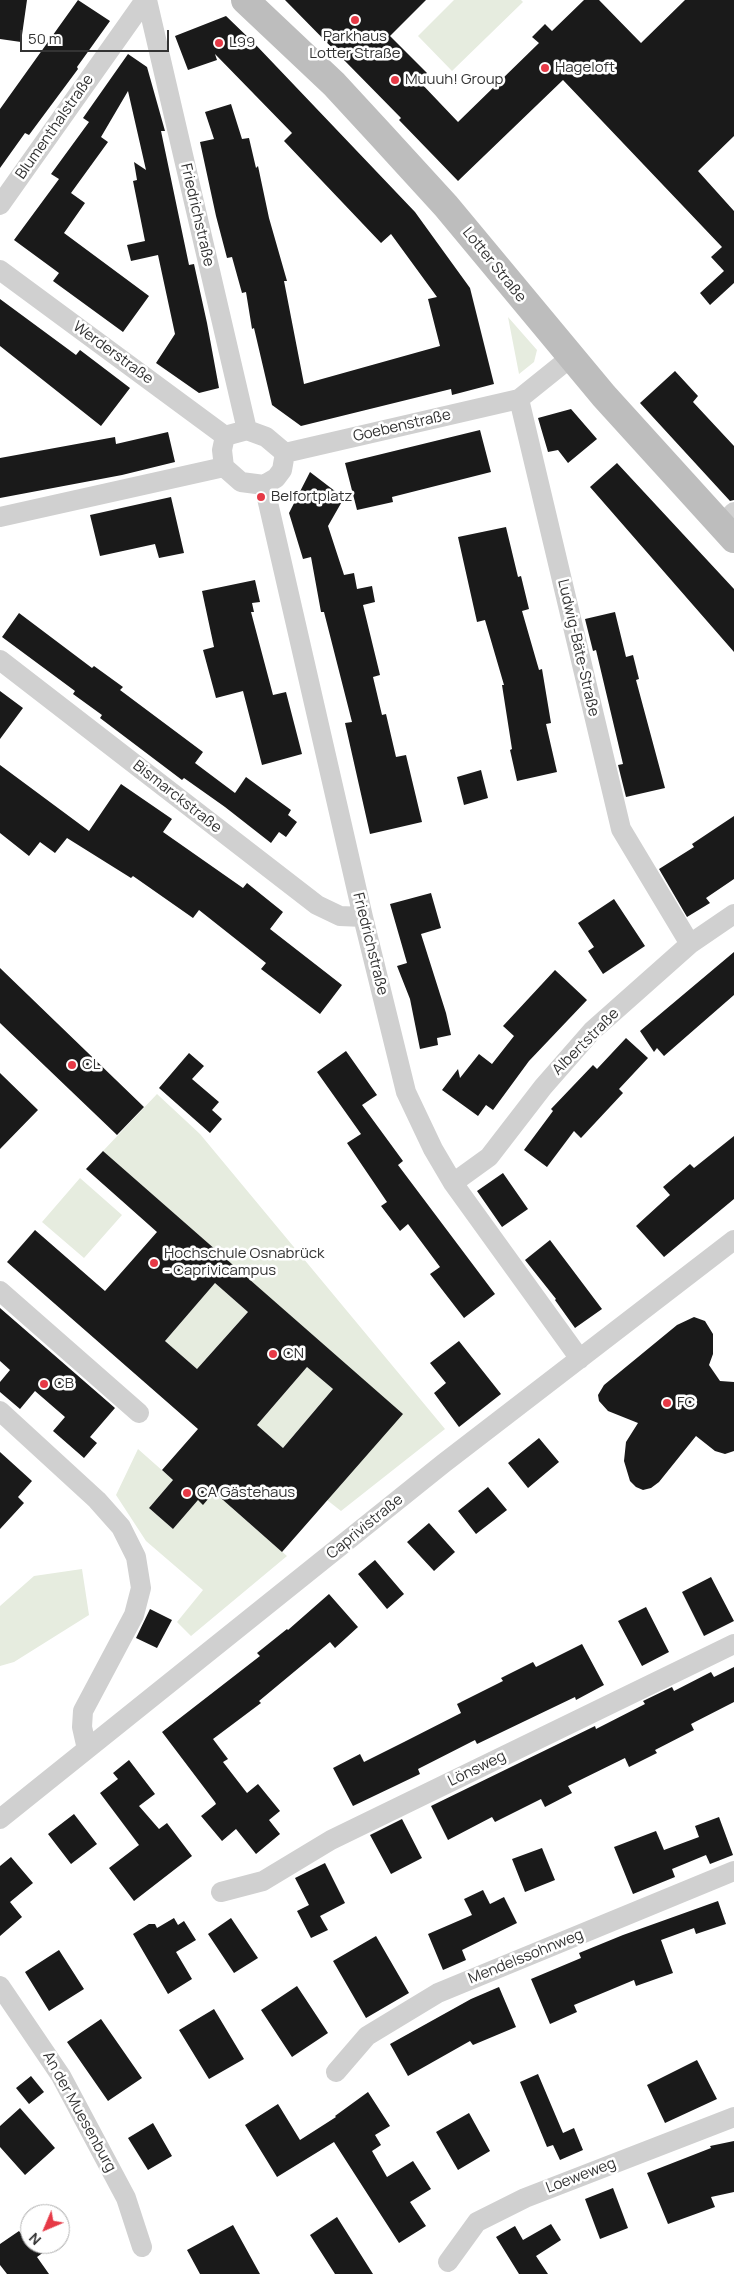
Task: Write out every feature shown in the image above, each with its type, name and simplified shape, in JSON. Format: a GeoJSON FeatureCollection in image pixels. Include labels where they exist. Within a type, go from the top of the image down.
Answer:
{"type":"FeatureCollection","features":[{"type":"Feature","properties":{"kind":"street","name":"Blumenthalstraße"},"geometry":{"type":"LineString","coordinates":[[0,205],[146,0]]}},
{"type":"Feature","properties":{"kind":"street","name":"Friedrichstraße"},"geometry":{"type":"LineString","coordinates":[[146,0],[247,430]]}},
{"type":"Feature","properties":{"kind":"street","name":"Lotter Straße"},"geometry":{"type":"LineString","coordinates":[[245,0],[334,84],[389,143],[446,206],[570,358],[730,525]]}},
{"type":"Feature","properties":{"kind":"street","name":"Werderstraße"},"geometry":{"type":"LineString","coordinates":[[0,270],[225,436]]}},
{"type":"Feature","properties":{"kind":"street"},"geometry":{"type":"LineString","coordinates":[[519,399],[570,358]]}},
{"type":"Feature","properties":{"kind":"street","name":"Goebenstraße"},"geometry":{"type":"LineString","coordinates":[[285,453],[519,399]]}},
{"type":"Feature","properties":{"kind":"street","name":"Ludwig-Bäte-Straße"},"geometry":{"type":"LineString","coordinates":[[519,399],[621,829],[690,944]]}},
{"type":"Feature","properties":{"kind":"street"},"geometry":{"type":"LineString","coordinates":[[247,430],[266,437],[285,453],[282,470],[276,478],[264,485],[241,482],[224,468],[222,450],[225,436],[247,430]]}},
{"type":"Feature","properties":{"kind":"street"},"geometry":{"type":"LineString","coordinates":[[0,518],[224,468]]}},
{"type":"Feature","properties":{"kind":"street","name":"Friedrichstraße"},"geometry":{"type":"LineString","coordinates":[[264,485],[362,917],[406,1092],[433,1149],[453,1183],[580,1359]]}},
{"type":"Feature","properties":{"kind":"street","name":"Bismarckstraße"},"geometry":{"type":"LineString","coordinates":[[0,660],[317,905],[340,916],[362,917]]}},
{"type":"Feature","properties":{"kind":"street","name":"Albertstraße"},"geometry":{"type":"LineString","coordinates":[[453,1183],[489,1157],[543,1087],[592,1031],[690,944],[734,914]]}},
{"type":"Feature","properties":{"kind":"street","name":"Caprivistraße"},"geometry":{"type":"LineString","coordinates":[[0,1819],[444,1463],[734,1240]]}},
{"type":"Feature","properties":{"kind":"street"},"geometry":{"type":"LineString","coordinates":[[0,1291],[139,1413]]}},
{"type":"Feature","properties":{"kind":"street"},"geometry":{"type":"LineString","coordinates":[[1,1413],[97,1500],[120,1527],[136,1557],[140,1588],[134,1615],[83,1710],[82,1727],[87,1749]]}},
{"type":"Feature","properties":{"kind":"street","name":"Lönsweg"},"geometry":{"type":"LineString","coordinates":[[221,1892],[263,1881],[331,1840],[734,1644]]}},
{"type":"Feature","properties":{"kind":"street","name":"Mendelssohnweg"},"geometry":{"type":"LineString","coordinates":[[336,2072],[367,2036],[438,1994],[734,1872]]}},
{"type":"Feature","properties":{"kind":"street","name":"An der Muesenburg"},"geometry":{"type":"LineString","coordinates":[[0,1986],[61,2076],[126,2198],[142,2247]]}},
{"type":"Feature","properties":{"kind":"street","name":"Loeweweg"},"geometry":{"type":"LineString","coordinates":[[448,2262],[477,2222],[525,2198],[734,2117]]}},
{"type":"Feature","properties":{"kind":"shaded area"},"geometry":{"type":"Polygon","coordinates":[[[454,0],[521,0],[523,2],[452,71],[418,36],[454,0]]]}},
{"type":"Feature","properties":{"kind":"shaded area"},"geometry":{"type":"Polygon","coordinates":[[[508,317],[537,350],[534,362],[519,374],[508,317]]]}},
{"type":"Feature","properties":{"kind":"shaded area"},"geometry":{"type":"Polygon","coordinates":[[[157,1094],[200,1134],[445,1429],[341,1511],[327,1500],[402,1414],[103,1151],[157,1094]]]}},
{"type":"Feature","properties":{"kind":"shaded area"},"geometry":{"type":"Polygon","coordinates":[[[80,1178],[122,1215],[84,1258],[42,1222],[80,1178]]]}},
{"type":"Feature","properties":{"kind":"shaded area"},"geometry":{"type":"Polygon","coordinates":[[[215,1283],[248,1312],[197,1369],[165,1341],[215,1283]]]}},
{"type":"Feature","properties":{"kind":"shaded area"},"geometry":{"type":"Polygon","coordinates":[[[307,1367],[333,1389],[283,1448],[257,1425],[307,1367]]]}},
{"type":"Feature","properties":{"kind":"shaded area"},"geometry":{"type":"Polygon","coordinates":[[[138,1449],[173,1480],[149,1508],[173,1529],[198,1500],[219,1486],[232,1508],[287,1556],[191,1636],[177,1622],[203,1590],[146,1541],[116,1495],[138,1449]]]}},
{"type":"Feature","properties":{"kind":"shaded area"},"geometry":{"type":"Polygon","coordinates":[[[82,1569],[89,1615],[14,1662],[0,1666],[0,1606],[34,1576],[82,1569]]]}},
{"type":"Feature","properties":{"kind":"building"},"geometry":{"type":"Polygon","coordinates":[[[0,0],[27,0],[21,42],[0,39],[0,0]]]}},
{"type":"Feature","properties":{"kind":"building"},"geometry":{"type":"Polygon","coordinates":[[[78,0],[110,21],[77,67],[78,69],[29,135],[25,133],[0,168],[0,109],[78,0]]]}},
{"type":"Feature","properties":{"kind":"building"},"geometry":{"type":"Polygon","coordinates":[[[285,0],[426,0],[390,36],[427,73],[419,81],[458,122],[539,43],[532,37],[545,24],[552,31],[584,0],[599,0],[641,43],[685,0],[734,0],[734,136],[698,171],[734,211],[734,283],[710,305],[700,293],[724,271],[711,257],[722,247],[563,80],[458,181],[399,120],[401,118],[285,0]]]}},
{"type":"Feature","properties":{"kind":"building"},"geometry":{"type":"Polygon","coordinates":[[[226,16],[415,212],[470,288],[494,384],[452,395],[451,389],[301,426],[272,405],[254,328],[252,329],[246,292],[242,293],[232,257],[227,258],[216,216],[200,142],[214,139],[205,112],[231,104],[242,139],[249,138],[256,168],[258,166],[269,218],[287,281],[284,281],[304,384],[440,346],[428,299],[437,297],[391,234],[381,243],[284,141],[292,133],[215,54],[217,60],[188,70],[175,36],[226,16]]]}},
{"type":"Feature","properties":{"kind":"building"},"geometry":{"type":"Polygon","coordinates":[[[128,54],[147,67],[165,131],[161,131],[189,265],[194,264],[207,323],[219,388],[199,393],[156,363],[175,334],[158,255],[131,261],[127,245],[145,241],[133,181],[137,180],[134,162],[146,170],[128,91],[101,137],[108,142],[71,193],[85,203],[64,233],[149,296],[123,332],[53,281],[59,273],[14,240],[59,179],[51,174],[89,122],[83,118],[128,54]]]}},
{"type":"Feature","properties":{"kind":"building"},"geometry":{"type":"Polygon","coordinates":[[[0,299],[76,355],[80,350],[130,388],[101,426],[0,346],[0,299]]]}},
{"type":"Feature","properties":{"kind":"building"},"geometry":{"type":"Polygon","coordinates":[[[675,371],[698,396],[693,402],[734,446],[734,500],[730,501],[640,403],[675,371]]]}},
{"type":"Feature","properties":{"kind":"building"},"geometry":{"type":"Polygon","coordinates":[[[571,409],[597,439],[568,463],[558,450],[548,452],[538,418],[571,409]]]}},
{"type":"Feature","properties":{"kind":"building"},"geometry":{"type":"Polygon","coordinates":[[[480,430],[491,472],[392,497],[393,502],[357,510],[345,463],[480,430]]]}},
{"type":"Feature","properties":{"kind":"building"},"geometry":{"type":"Polygon","coordinates":[[[168,432],[175,462],[122,475],[0,498],[0,458],[115,437],[116,444],[168,432]]]}},
{"type":"Feature","properties":{"kind":"building"},"geometry":{"type":"Polygon","coordinates":[[[617,463],[734,589],[734,652],[590,487],[617,463]]]}},
{"type":"Feature","properties":{"kind":"building"},"geometry":{"type":"Polygon","coordinates":[[[310,472],[344,498],[328,526],[344,575],[354,573],[357,589],[372,586],[375,602],[363,605],[380,675],[373,677],[382,715],[386,714],[396,757],[406,755],[422,822],[370,834],[345,723],[352,722],[324,612],[321,612],[311,557],[303,559],[289,513],[310,472]]]}},
{"type":"Feature","properties":{"kind":"building"},"geometry":{"type":"Polygon","coordinates":[[[171,497],[184,553],[159,558],[155,544],[100,556],[90,515],[171,497]]]}},
{"type":"Feature","properties":{"kind":"building"},"geometry":{"type":"Polygon","coordinates":[[[506,527],[518,577],[521,576],[529,609],[522,611],[539,670],[542,669],[551,723],[546,724],[557,772],[517,781],[510,750],[512,749],[502,685],[504,685],[485,620],[477,622],[458,537],[506,527]]]}},
{"type":"Feature","properties":{"kind":"building"},"geometry":{"type":"Polygon","coordinates":[[[255,580],[260,602],[252,603],[254,612],[251,612],[273,695],[286,692],[302,754],[262,765],[243,691],[216,698],[203,650],[214,647],[202,591],[255,580]]]}},
{"type":"Feature","properties":{"kind":"building"},"geometry":{"type":"Polygon","coordinates":[[[615,612],[626,657],[633,655],[639,679],[636,680],[665,788],[626,797],[618,765],[623,764],[596,650],[593,651],[585,619],[615,612]]]}},
{"type":"Feature","properties":{"kind":"building"},"geometry":{"type":"Polygon","coordinates":[[[19,613],[92,668],[94,666],[123,687],[120,690],[203,752],[195,763],[235,793],[246,777],[291,810],[288,815],[297,822],[286,837],[279,832],[271,843],[225,807],[184,778],[182,780],[100,718],[102,715],[73,694],[75,691],[2,637],[19,613]]]}},
{"type":"Feature","properties":{"kind":"building"},"geometry":{"type":"Polygon","coordinates":[[[0,691],[23,708],[0,739],[0,691]]]}},
{"type":"Feature","properties":{"kind":"building"},"geometry":{"type":"Polygon","coordinates":[[[0,765],[89,831],[121,784],[172,819],[163,832],[243,888],[247,883],[283,912],[270,929],[342,985],[320,1014],[261,969],[266,963],[199,910],[193,918],[133,876],[131,878],[67,838],[55,853],[40,842],[29,856],[0,833],[0,765]]]}},
{"type":"Feature","properties":{"kind":"building"},"geometry":{"type":"Polygon","coordinates":[[[481,770],[488,798],[464,805],[457,777],[481,770]]]}},
{"type":"Feature","properties":{"kind":"building"},"geometry":{"type":"Polygon","coordinates":[[[734,816],[734,879],[706,898],[710,903],[687,917],[659,869],[694,847],[692,844],[734,816]]]}},
{"type":"Feature","properties":{"kind":"building"},"geometry":{"type":"Polygon","coordinates":[[[431,893],[441,928],[421,934],[451,1035],[437,1038],[438,1045],[420,1049],[410,999],[397,966],[407,963],[390,904],[431,893]]]}},
{"type":"Feature","properties":{"kind":"building"},"geometry":{"type":"Polygon","coordinates":[[[614,899],[645,946],[603,974],[588,951],[594,947],[578,923],[614,899]]]}},
{"type":"Feature","properties":{"kind":"building"},"geometry":{"type":"Polygon","coordinates":[[[734,952],[734,995],[664,1056],[657,1048],[654,1052],[640,1031],[734,952]]]}},
{"type":"Feature","properties":{"kind":"building","name":"CL"},"geometry":{"type":"Polygon","coordinates":[[[0,968],[144,1107],[117,1135],[0,1023],[0,968]]]}},
{"type":"Feature","properties":{"kind":"building"},"geometry":{"type":"Polygon","coordinates":[[[555,970],[587,1000],[529,1061],[493,1110],[486,1105],[478,1116],[442,1090],[458,1069],[460,1078],[479,1054],[492,1064],[514,1036],[503,1026],[555,970]]]}},
{"type":"Feature","properties":{"kind":"building"},"geometry":{"type":"Polygon","coordinates":[[[626,1038],[648,1058],[619,1089],[623,1093],[581,1138],[574,1131],[547,1167],[524,1150],[553,1111],[551,1109],[593,1065],[597,1069],[626,1038]]]}},
{"type":"Feature","properties":{"kind":"building"},"geometry":{"type":"Polygon","coordinates":[[[346,1051],[377,1095],[362,1105],[403,1161],[398,1165],[495,1294],[464,1318],[430,1274],[440,1267],[408,1224],[400,1231],[381,1206],[387,1202],[347,1143],[361,1134],[317,1072],[346,1051]]]}},
{"type":"Feature","properties":{"kind":"building"},"geometry":{"type":"Polygon","coordinates":[[[189,1053],[204,1066],[192,1079],[219,1102],[212,1110],[222,1119],[210,1133],[159,1088],[189,1053]]]}},
{"type":"Feature","properties":{"kind":"building"},"geometry":{"type":"Polygon","coordinates":[[[0,1073],[38,1110],[0,1149],[0,1073]]]}},
{"type":"Feature","properties":{"kind":"building"},"geometry":{"type":"Polygon","coordinates":[[[734,1136],[734,1199],[664,1257],[636,1226],[670,1195],[663,1187],[690,1164],[694,1168],[734,1136]]]}},
{"type":"Feature","properties":{"kind":"building","name":"CN"},"geometry":{"type":"Polygon","coordinates":[[[103,1151],[403,1414],[282,1552],[214,1492],[203,1505],[198,1500],[173,1529],[149,1508],[173,1480],[162,1470],[198,1429],[7,1262],[35,1230],[105,1291],[157,1232],[86,1169],[103,1151]],[[215,1283],[165,1341],[197,1369],[248,1312],[215,1283]],[[307,1367],[257,1425],[283,1448],[333,1389],[307,1367]]]}},
{"type":"Feature","properties":{"kind":"building"},"geometry":{"type":"Polygon","coordinates":[[[503,1173],[528,1209],[502,1227],[477,1191],[503,1173]]]}},
{"type":"Feature","properties":{"kind":"building"},"geometry":{"type":"Polygon","coordinates":[[[550,1240],[602,1309],[575,1328],[556,1299],[525,1260],[550,1240]]]}},
{"type":"Feature","properties":{"kind":"building","name":"CB"},"geometry":{"type":"Polygon","coordinates":[[[0,1308],[115,1408],[90,1437],[97,1443],[84,1458],[53,1431],[65,1417],[35,1391],[20,1409],[0,1392],[0,1382],[10,1370],[0,1361],[0,1308]]]}},
{"type":"Feature","properties":{"kind":"building","name":"FC"},"geometry":{"type":"Polygon","coordinates":[[[694,1317],[705,1321],[713,1334],[713,1354],[709,1365],[720,1381],[734,1382],[734,1451],[725,1454],[715,1451],[696,1436],[659,1482],[651,1488],[643,1490],[636,1487],[630,1481],[624,1461],[626,1442],[638,1423],[608,1411],[599,1401],[598,1395],[604,1385],[677,1325],[694,1317]]]}},
{"type":"Feature","properties":{"kind":"building"},"geometry":{"type":"Polygon","coordinates":[[[459,1341],[501,1394],[459,1427],[434,1393],[446,1383],[430,1363],[459,1341]]]}},
{"type":"Feature","properties":{"kind":"building"},"geometry":{"type":"Polygon","coordinates":[[[539,1438],[559,1462],[528,1488],[508,1463],[539,1438]]]}},
{"type":"Feature","properties":{"kind":"building"},"geometry":{"type":"Polygon","coordinates":[[[0,1452],[32,1481],[18,1497],[24,1503],[0,1529],[0,1452]]]}},
{"type":"Feature","properties":{"kind":"building"},"geometry":{"type":"Polygon","coordinates":[[[488,1487],[507,1510],[476,1534],[458,1511],[488,1487]]]}},
{"type":"Feature","properties":{"kind":"building"},"geometry":{"type":"Polygon","coordinates":[[[429,1523],[455,1552],[434,1571],[407,1542],[429,1523]]]}},
{"type":"Feature","properties":{"kind":"building"},"geometry":{"type":"Polygon","coordinates":[[[375,1560],[404,1594],[387,1609],[358,1574],[375,1560]]]}},
{"type":"Feature","properties":{"kind":"building"},"geometry":{"type":"Polygon","coordinates":[[[711,1577],[734,1621],[704,1636],[682,1592],[711,1577]]]}},
{"type":"Feature","properties":{"kind":"building"},"geometry":{"type":"Polygon","coordinates":[[[329,1594],[358,1627],[335,1648],[330,1642],[259,1701],[261,1703],[213,1739],[228,1759],[223,1762],[247,1793],[258,1784],[280,1811],[269,1820],[280,1834],[256,1854],[236,1829],[222,1841],[201,1816],[216,1804],[162,1732],[260,1656],[257,1653],[288,1630],[329,1594]]]}},
{"type":"Feature","properties":{"kind":"building"},"geometry":{"type":"Polygon","coordinates":[[[646,1607],[669,1652],[642,1666],[618,1621],[646,1607]]]}},
{"type":"Feature","properties":{"kind":"building"},"geometry":{"type":"Polygon","coordinates":[[[150,1609],[172,1620],[157,1648],[136,1638],[150,1609]]]}},
{"type":"Feature","properties":{"kind":"building"},"geometry":{"type":"Polygon","coordinates":[[[582,1644],[604,1685],[576,1700],[575,1697],[477,1744],[475,1740],[418,1769],[420,1774],[353,1806],[333,1768],[360,1754],[364,1762],[461,1713],[457,1704],[503,1681],[501,1678],[533,1662],[536,1667],[582,1644]]]}},
{"type":"Feature","properties":{"kind":"building"},"geometry":{"type":"Polygon","coordinates":[[[734,1667],[734,1702],[691,1724],[694,1730],[655,1750],[657,1753],[629,1767],[625,1758],[568,1786],[572,1793],[545,1807],[541,1799],[495,1822],[492,1817],[448,1840],[431,1806],[595,1726],[596,1729],[645,1704],[643,1701],[672,1687],[674,1691],[711,1672],[714,1677],[734,1667]]]}},
{"type":"Feature","properties":{"kind":"building"},"geometry":{"type":"Polygon","coordinates":[[[129,1760],[155,1794],[139,1806],[159,1829],[167,1823],[192,1856],[134,1901],[109,1868],[139,1845],[100,1793],[118,1779],[113,1773],[129,1760]]]}},
{"type":"Feature","properties":{"kind":"building"},"geometry":{"type":"Polygon","coordinates":[[[74,1814],[97,1844],[71,1864],[48,1834],[74,1814]]]}},
{"type":"Feature","properties":{"kind":"building"},"geometry":{"type":"Polygon","coordinates":[[[719,1817],[733,1855],[710,1864],[706,1855],[672,1869],[675,1877],[633,1894],[614,1847],[656,1831],[664,1850],[699,1837],[695,1826],[719,1817]]]}},
{"type":"Feature","properties":{"kind":"building"},"geometry":{"type":"Polygon","coordinates":[[[402,1819],[422,1858],[391,1874],[370,1835],[402,1819]]]}},
{"type":"Feature","properties":{"kind":"building"},"geometry":{"type":"Polygon","coordinates":[[[542,1848],[555,1880],[525,1892],[512,1859],[542,1848]]]}},
{"type":"Feature","properties":{"kind":"building"},"geometry":{"type":"Polygon","coordinates":[[[11,1857],[33,1883],[10,1902],[22,1917],[0,1936],[0,1866],[11,1857]]]}},
{"type":"Feature","properties":{"kind":"building"},"geometry":{"type":"Polygon","coordinates":[[[325,1863],[345,1903],[320,1916],[328,1930],[311,1938],[297,1911],[309,1905],[295,1878],[325,1863]]]}},
{"type":"Feature","properties":{"kind":"building"},"geometry":{"type":"Polygon","coordinates":[[[483,1890],[490,1904],[504,1897],[517,1923],[462,1950],[466,1960],[443,1970],[428,1934],[472,1915],[464,1899],[483,1890]]]}},
{"type":"Feature","properties":{"kind":"building"},"geometry":{"type":"Polygon","coordinates":[[[718,1901],[726,1924],[696,1934],[694,1928],[661,1940],[673,1973],[636,1986],[634,1980],[574,2005],[577,2012],[550,2024],[531,1979],[581,1958],[579,1953],[718,1901]]]}},
{"type":"Feature","properties":{"kind":"building"},"geometry":{"type":"Polygon","coordinates":[[[174,1918],[178,1925],[184,1921],[196,1940],[176,1952],[192,1979],[168,1994],[133,1934],[149,1924],[155,1924],[157,1928],[174,1918]]]}},
{"type":"Feature","properties":{"kind":"building"},"geometry":{"type":"Polygon","coordinates":[[[231,1918],[258,1958],[234,1973],[208,1934],[231,1918]]]}},
{"type":"Feature","properties":{"kind":"building"},"geometry":{"type":"Polygon","coordinates":[[[376,1936],[409,1993],[366,2018],[333,1961],[376,1936]]]}},
{"type":"Feature","properties":{"kind":"building"},"geometry":{"type":"Polygon","coordinates":[[[59,1950],[84,1989],[49,2011],[25,1972],[59,1950]]]}},
{"type":"Feature","properties":{"kind":"building"},"geometry":{"type":"Polygon","coordinates":[[[297,1986],[328,2033],[292,2057],[261,2010],[297,1986]]]}},
{"type":"Feature","properties":{"kind":"building"},"geometry":{"type":"Polygon","coordinates":[[[499,1987],[516,2027],[473,2045],[470,2041],[408,2076],[390,2044],[471,1999],[499,1987]]]}},
{"type":"Feature","properties":{"kind":"building"},"geometry":{"type":"Polygon","coordinates":[[[214,2009],[244,2059],[209,2079],[179,2030],[214,2009]]]}},
{"type":"Feature","properties":{"kind":"building"},"geometry":{"type":"Polygon","coordinates":[[[101,2019],[142,2078],[108,2101],[67,2042],[101,2019]]]}},
{"type":"Feature","properties":{"kind":"building"},"geometry":{"type":"Polygon","coordinates":[[[697,2060],[717,2099],[665,2123],[647,2085],[697,2060]]]}},
{"type":"Feature","properties":{"kind":"building"},"geometry":{"type":"Polygon","coordinates":[[[538,2074],[563,2133],[574,2128],[583,2150],[560,2160],[553,2145],[547,2147],[520,2082],[538,2074]]]}},
{"type":"Feature","properties":{"kind":"building"},"geometry":{"type":"Polygon","coordinates":[[[31,2076],[44,2092],[29,2104],[16,2088],[31,2076]]]}},
{"type":"Feature","properties":{"kind":"building"},"geometry":{"type":"Polygon","coordinates":[[[368,2092],[390,2126],[375,2135],[381,2145],[372,2151],[387,2177],[413,2161],[431,2189],[410,2202],[426,2226],[399,2243],[334,2142],[277,2177],[245,2125],[278,2104],[300,2140],[336,2117],[368,2092]]]}},
{"type":"Feature","properties":{"kind":"building"},"geometry":{"type":"Polygon","coordinates":[[[20,2108],[55,2148],[25,2175],[0,2147],[0,2126],[20,2108]]]}},
{"type":"Feature","properties":{"kind":"building"},"geometry":{"type":"Polygon","coordinates":[[[469,2113],[490,2151],[458,2170],[436,2132],[469,2113]]]}},
{"type":"Feature","properties":{"kind":"building"},"geometry":{"type":"Polygon","coordinates":[[[153,2123],[172,2156],[148,2170],[128,2138],[153,2123]]]}},
{"type":"Feature","properties":{"kind":"building"},"geometry":{"type":"Polygon","coordinates":[[[734,2141],[734,2192],[711,2197],[715,2207],[668,2224],[647,2173],[711,2148],[710,2146],[734,2141]]]}},
{"type":"Feature","properties":{"kind":"building"},"geometry":{"type":"Polygon","coordinates":[[[613,2188],[628,2228],[600,2239],[585,2199],[613,2188]]]}},
{"type":"Feature","properties":{"kind":"building"},"geometry":{"type":"Polygon","coordinates":[[[337,2217],[373,2274],[335,2274],[310,2235],[337,2217]]]}},
{"type":"Feature","properties":{"kind":"building"},"geometry":{"type":"Polygon","coordinates":[[[551,2224],[561,2240],[536,2256],[548,2274],[519,2274],[496,2237],[515,2226],[523,2240],[551,2224]]]}},
{"type":"Feature","properties":{"kind":"building"},"geometry":{"type":"Polygon","coordinates":[[[233,2225],[260,2274],[200,2274],[187,2250],[233,2225]]]}},
{"type":"Feature","properties":{"kind":"building"},"geometry":{"type":"Polygon","coordinates":[[[19,2231],[20,2254],[41,2254],[37,2257],[49,2274],[7,2274],[0,2265],[0,2244],[19,2231]]]}},
{"type":"Feature","properties":{"kind":"place","name":"Parkhaus Lotter Straße"},"geometry":{"type":"Point","coordinates":[355,20]}},
{"type":"Feature","properties":{"kind":"place","name":"L99"},"geometry":{"type":"Point","coordinates":[219,43]}},
{"type":"Feature","properties":{"kind":"place","name":"Hageloft"},"geometry":{"type":"Point","coordinates":[545,68]}},
{"type":"Feature","properties":{"kind":"place","name":"Muuuh! Group"},"geometry":{"type":"Point","coordinates":[395,80]}},
{"type":"Feature","properties":{"kind":"place","name":"Belfortplatz"},"geometry":{"type":"Point","coordinates":[261,497]}},
{"type":"Feature","properties":{"kind":"place","name":"CL"},"geometry":{"type":"Point","coordinates":[72,1065]}},
{"type":"Feature","properties":{"kind":"place","name":"Hochschule Osnabrück - Caprivicampus"},"geometry":{"type":"Point","coordinates":[154,1263]}},
{"type":"Feature","properties":{"kind":"place","name":"CN"},"geometry":{"type":"Point","coordinates":[273,1354]}},
{"type":"Feature","properties":{"kind":"place","name":"CB"},"geometry":{"type":"Point","coordinates":[44,1384]}},
{"type":"Feature","properties":{"kind":"place","name":"FC"},"geometry":{"type":"Point","coordinates":[667,1403]}},
{"type":"Feature","properties":{"kind":"place","name":"CA Gästehaus"},"geometry":{"type":"Point","coordinates":[187,1493]}}]}
